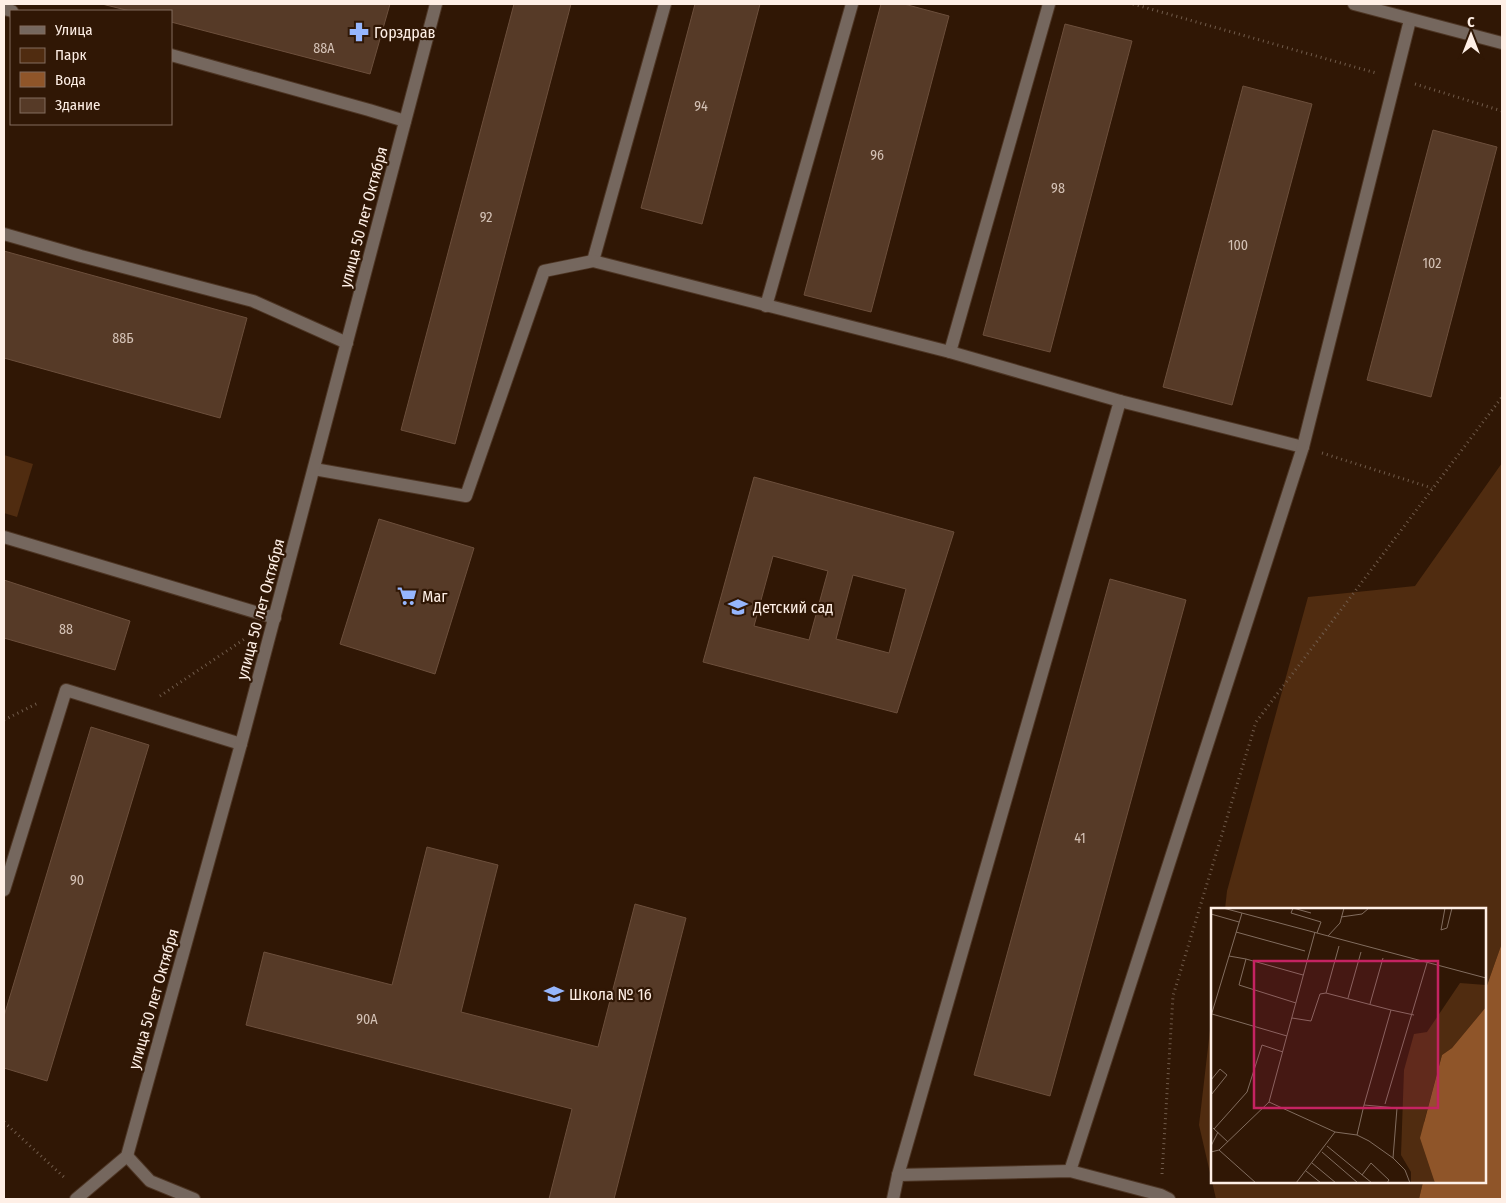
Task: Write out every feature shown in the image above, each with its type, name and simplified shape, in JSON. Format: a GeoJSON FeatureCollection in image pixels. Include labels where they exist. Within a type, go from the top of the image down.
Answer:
{"type":"FeatureCollection","features":[{"type":"Feature","properties":{"kind":"street","name":"улица 50 лет Октября"},"geometry":{"type":"LineString","coordinates":[[127,1156],[242,744],[436,4]]}},
{"type":"Feature","properties":{"kind":"street"},"geometry":{"type":"LineString","coordinates":[[593,262],[665,4]]}},
{"type":"Feature","properties":{"kind":"street"},"geometry":{"type":"LineString","coordinates":[[766,306],[852,4]]}},
{"type":"Feature","properties":{"kind":"street"},"geometry":{"type":"LineString","coordinates":[[950,352],[1049,4]]}},
{"type":"Feature","properties":{"kind":"street"},"geometry":{"type":"LineString","coordinates":[[1354,4],[1502,43]]}},
{"type":"Feature","properties":{"kind":"street"},"geometry":{"type":"LineString","coordinates":[[1070,1171],[1303,447],[1410,20]]}},
{"type":"Feature","properties":{"kind":"street"},"geometry":{"type":"LineString","coordinates":[[172,55],[405,121]]}},
{"type":"Feature","properties":{"kind":"street"},"geometry":{"type":"LineString","coordinates":[[4,234],[253,301],[346,343]]}},
{"type":"Feature","properties":{"kind":"street"},"geometry":{"type":"LineString","coordinates":[[314,469],[466,496],[544,272],[593,262],[950,352],[1120,401],[1303,447]]}},
{"type":"Feature","properties":{"kind":"street"},"geometry":{"type":"LineString","coordinates":[[893,1199],[898,1175],[1120,401]]}},
{"type":"Feature","properties":{"kind":"street"},"geometry":{"type":"LineString","coordinates":[[4,538],[275,618]]}},
{"type":"Feature","properties":{"kind":"street"},"geometry":{"type":"LineString","coordinates":[[4,890],[66,690],[242,744]]}},
{"type":"Feature","properties":{"kind":"street"},"geometry":{"type":"LineString","coordinates":[[79,1196],[127,1156],[150,1181],[194,1199]]}},
{"type":"Feature","properties":{"kind":"street"},"geometry":{"type":"LineString","coordinates":[[898,1175],[1070,1171],[1165,1197]]}},
{"type":"Feature","properties":{"kind":"path"},"geometry":{"type":"LineString","coordinates":[[1133,4],[1394,78],[1502,111]]}},
{"type":"Feature","properties":{"kind":"path"},"geometry":{"type":"LineString","coordinates":[[1165,1197],[1173,996],[1256,722],[1502,397]]}},
{"type":"Feature","properties":{"kind":"path"},"geometry":{"type":"LineString","coordinates":[[1303,447],[1432,488]]}},
{"type":"Feature","properties":{"kind":"path"},"geometry":{"type":"LineString","coordinates":[[137,712],[275,618]]}},
{"type":"Feature","properties":{"kind":"path"},"geometry":{"type":"LineString","coordinates":[[4,720],[66,690]]}},
{"type":"Feature","properties":{"kind":"path"},"geometry":{"type":"LineString","coordinates":[[4,1122],[79,1196]]}},
{"type":"Feature","properties":{"kind":"green space"},"geometry":{"type":"Polygon","coordinates":[[[4,455],[33,464],[17,517],[4,513],[4,455]]]}},
{"type":"Feature","properties":{"kind":"green space"},"geometry":{"type":"Polygon","coordinates":[[[1502,463],[1502,943],[1486,988],[1486,908],[1225,908],[1227,891],[1308,597],[1415,586],[1502,463]]]}},
{"type":"Feature","properties":{"kind":"green space"},"geometry":{"type":"Polygon","coordinates":[[[1211,1022],[1211,1178],[1199,1125],[1211,1022]]]}},
{"type":"Feature","properties":{"kind":"green space"},"geometry":{"type":"Polygon","coordinates":[[[1212,1183],[1423,1183],[1419,1199],[1216,1199],[1212,1183]]]}},
{"type":"Feature","properties":{"kind":"water"},"geometry":{"type":"Polygon","coordinates":[[[1502,943],[1502,1199],[1419,1199],[1423,1183],[1486,1183],[1486,988],[1502,943]]]}},
{"type":"Feature","properties":{"kind":"building"},"geometry":{"type":"Polygon","coordinates":[[[102,4],[390,4],[370,74],[172,22],[172,10],[126,10],[102,4]]]}},
{"type":"Feature","properties":{"kind":"building"},"geometry":{"type":"Polygon","coordinates":[[[514,4],[571,4],[455,444],[401,430],[514,4]]]}},
{"type":"Feature","properties":{"kind":"building"},"geometry":{"type":"Polygon","coordinates":[[[695,4],[760,4],[702,224],[641,208],[695,4]]]}},
{"type":"Feature","properties":{"kind":"building"},"geometry":{"type":"Polygon","coordinates":[[[881,4],[904,4],[949,16],[871,312],[804,295],[881,4]]]}},
{"type":"Feature","properties":{"kind":"building"},"geometry":{"type":"Polygon","coordinates":[[[1065,24],[1132,41],[1050,352],[983,335],[1065,24]]]}},
{"type":"Feature","properties":{"kind":"building"},"geometry":{"type":"Polygon","coordinates":[[[1243,86],[1312,104],[1232,405],[1163,387],[1243,86]]]}},
{"type":"Feature","properties":{"kind":"building"},"geometry":{"type":"Polygon","coordinates":[[[1433,130],[1497,147],[1431,397],[1367,380],[1433,130]]]}},
{"type":"Feature","properties":{"kind":"building"},"geometry":{"type":"Polygon","coordinates":[[[4,251],[247,318],[220,418],[4,358],[4,251]]]}},
{"type":"Feature","properties":{"kind":"building","name":"Детский сад"},"geometry":{"type":"Polygon","coordinates":[[[754,477],[954,532],[897,713],[703,662],[754,477]],[[773,556],[754,626],[809,640],[828,571],[773,556]],[[853,575],[836,639],[889,653],[906,589],[853,575]]]}},
{"type":"Feature","properties":{"kind":"building","name":"Маг"},"geometry":{"type":"Polygon","coordinates":[[[379,519],[474,548],[435,674],[340,644],[379,519]]]}},
{"type":"Feature","properties":{"kind":"building"},"geometry":{"type":"Polygon","coordinates":[[[1110,579],[1186,600],[1050,1096],[974,1075],[1110,579]]]}},
{"type":"Feature","properties":{"kind":"building"},"geometry":{"type":"Polygon","coordinates":[[[4,580],[130,621],[115,670],[4,638],[4,580]]]}},
{"type":"Feature","properties":{"kind":"building"},"geometry":{"type":"Polygon","coordinates":[[[91,727],[149,745],[47,1081],[4,1068],[4,1016],[91,727]]]}},
{"type":"Feature","properties":{"kind":"building"},"geometry":{"type":"Polygon","coordinates":[[[427,847],[498,865],[461,1012],[598,1047],[635,904],[686,918],[614,1199],[549,1199],[572,1109],[246,1025],[264,952],[392,985],[427,847]]]}},
{"type":"Feature","properties":{"kind":"place","name":"Горздрав"},"geometry":{"type":"Point","coordinates":[359,32]}},
{"type":"Feature","properties":{"kind":"place","name":"Маг"},"geometry":{"type":"Point","coordinates":[407,596]}},
{"type":"Feature","properties":{"kind":"place","name":"Детский сад"},"geometry":{"type":"Point","coordinates":[738,607]}},
{"type":"Feature","properties":{"kind":"place","name":"Школа № 16"},"geometry":{"type":"Point","coordinates":[554,994]}}]}
